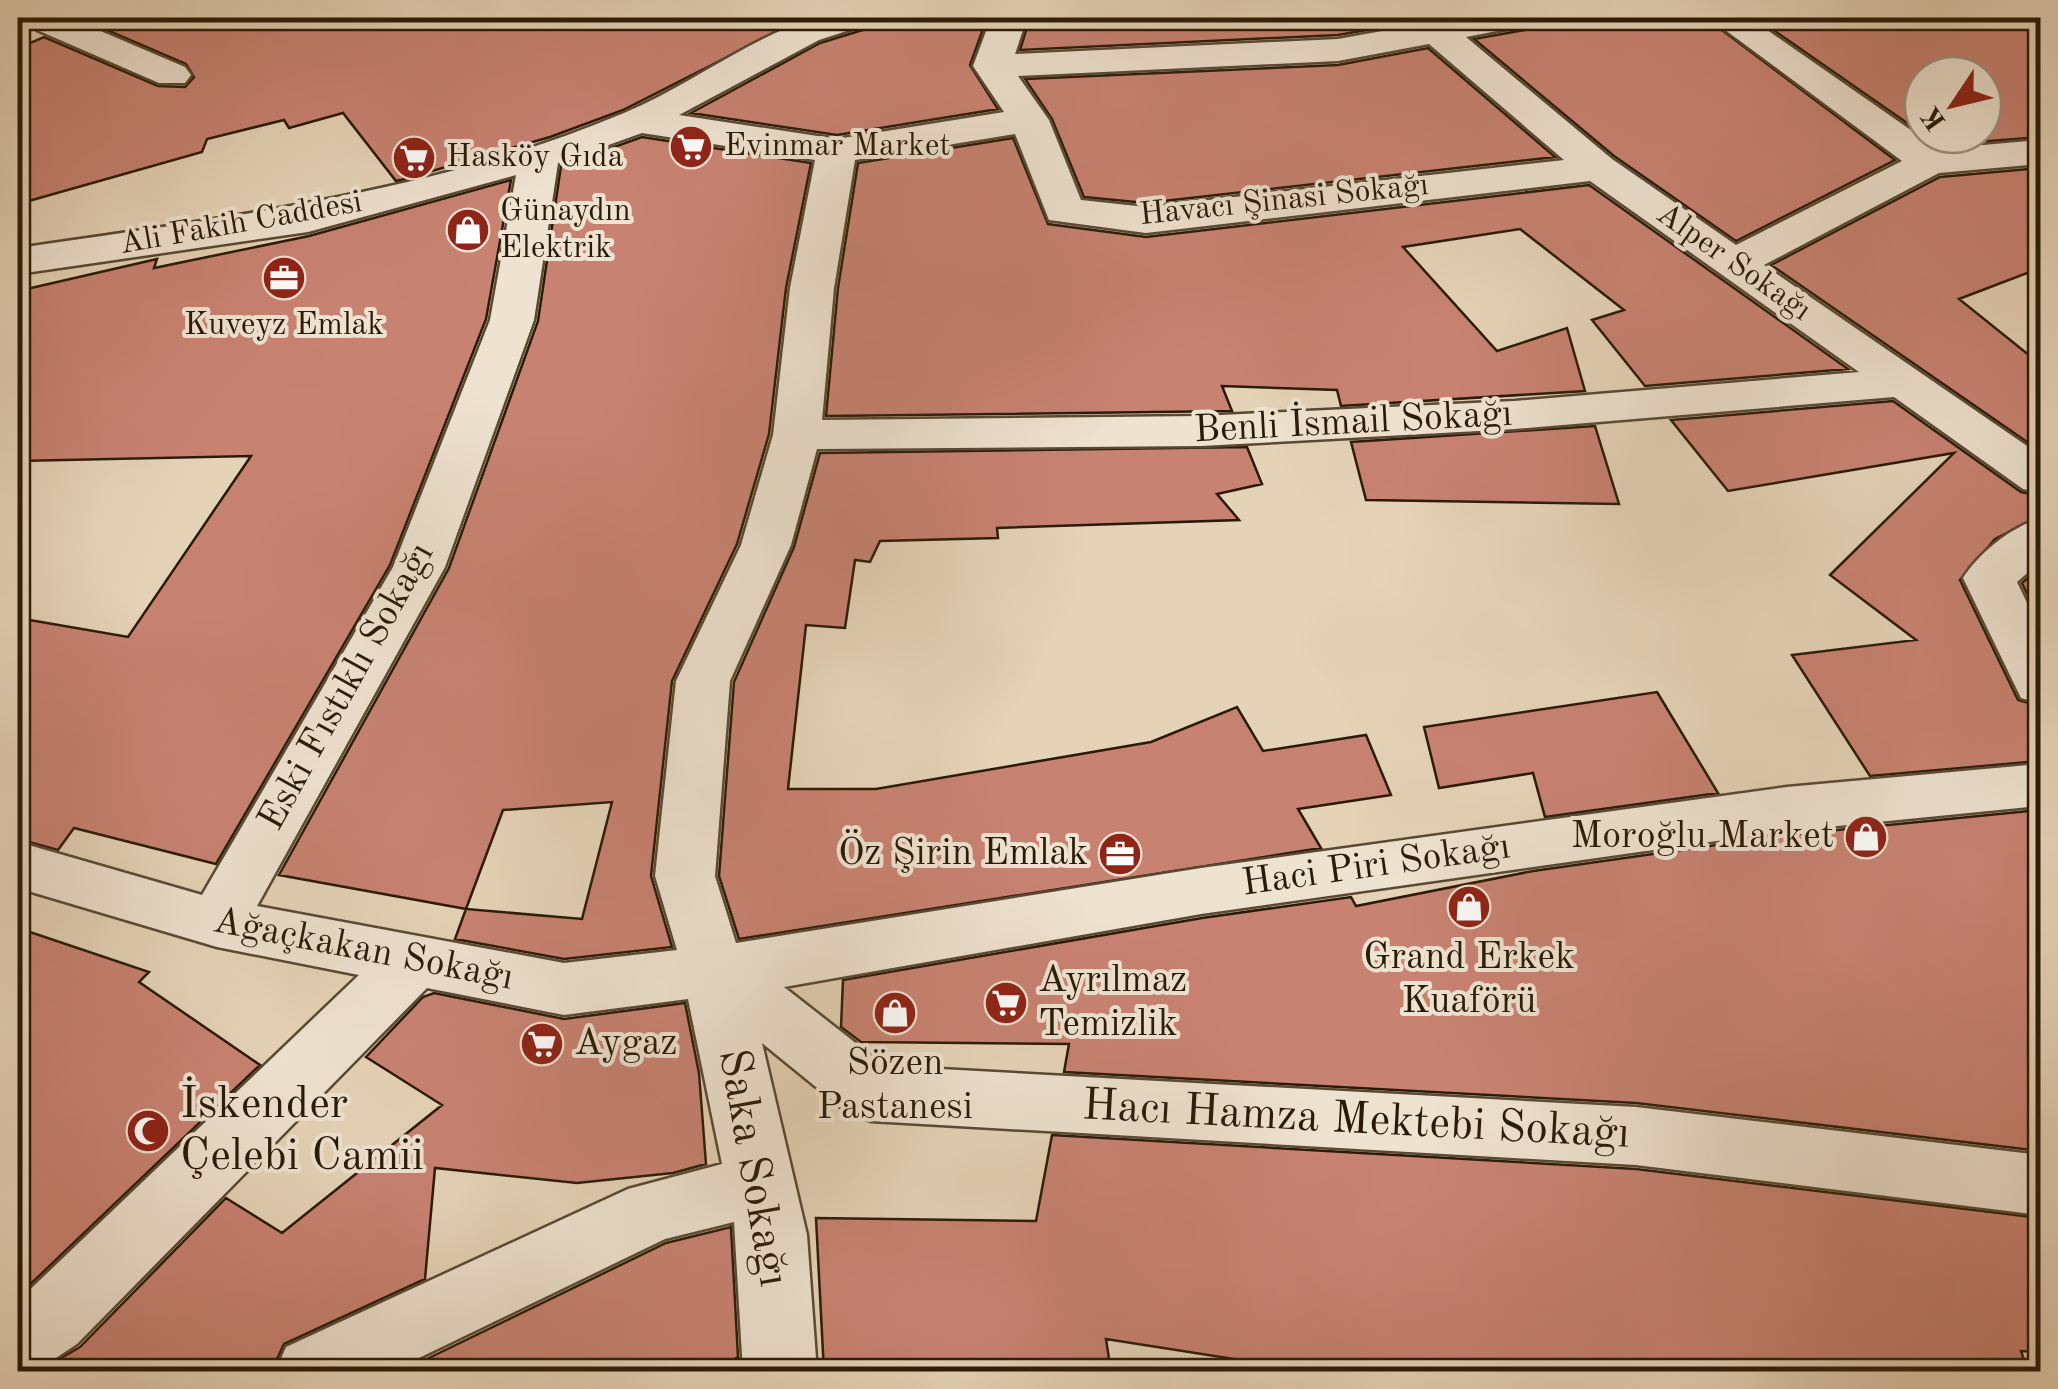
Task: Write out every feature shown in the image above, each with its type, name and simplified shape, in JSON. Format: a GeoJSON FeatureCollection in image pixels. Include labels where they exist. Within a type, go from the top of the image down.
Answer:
{"type":"FeatureCollection","features":[{"type":"Feature","properties":{"kind":"street","name":"Ali Fakih Caddesi"},"geometry":{"type":"LineString","coordinates":[[18,261],[308,219],[540,156],[639,121],[795,24],[849,18]]}},
{"type":"Feature","properties":{"kind":"street"},"geometry":{"type":"LineString","coordinates":[[1009,18],[992,66],[1338,50],[1510,18]]}},
{"type":"Feature","properties":{"kind":"street"},"geometry":{"type":"LineString","coordinates":[[1728,18],[1930,162]]}},
{"type":"Feature","properties":{"kind":"street"},"geometry":{"type":"LineString","coordinates":[[42,25],[172,75]]}},
{"type":"Feature","properties":{"kind":"street","name":"Alper Sokağı"},"geometry":{"type":"LineString","coordinates":[[1437,32],[1598,168],[1731,265],[1908,382],[2040,478]]}},
{"type":"Feature","properties":{"kind":"street","name":"Havacı Şinasi Sokağı"},"geometry":{"type":"LineString","coordinates":[[992,66],[1029,120],[1064,211],[1146,220],[1598,168]]}},
{"type":"Feature","properties":{"kind":"street"},"geometry":{"type":"LineString","coordinates":[[639,121],[836,151],[1029,120]]}},
{"type":"Feature","properties":{"kind":"street","name":"Saka Sokağı"},"geometry":{"type":"LineString","coordinates":[[780,1372],[772,1235],[714,967],[685,876],[704,680],[766,545],[797,435],[812,288],[836,151]]}},
{"type":"Feature","properties":{"kind":"street"},"geometry":{"type":"LineString","coordinates":[[1731,265],[1930,162],[2040,152]]}},
{"type":"Feature","properties":{"kind":"street","name":"Eski Fıstıklı Sokağı"},"geometry":{"type":"LineString","coordinates":[[217,923],[419,567],[512,320],[540,156]]}},
{"type":"Feature","properties":{"kind":"street","name":"Benli İsmail Sokağı"},"geometry":{"type":"LineString","coordinates":[[797,435],[1201,431],[1516,415],[1908,382]]}},
{"type":"Feature","properties":{"kind":"street"},"geometry":{"type":"LineString","coordinates":[[2040,535],[1988,578],[2040,684]]}},
{"type":"Feature","properties":{"kind":"street","name":"Haci Piri Sokağı"},"geometry":{"type":"LineString","coordinates":[[714,967],[808,959],[1201,890],[1768,812],[2040,785]]}},
{"type":"Feature","properties":{"kind":"street","name":"Ağaçkakan Sokağı"},"geometry":{"type":"LineString","coordinates":[[18,865],[217,923],[412,963],[564,988],[714,967]]}},
{"type":"Feature","properties":{"kind":"street"},"geometry":{"type":"LineString","coordinates":[[18,1342],[51,1320],[412,963]]}},
{"type":"Feature","properties":{"kind":"street","name":"Hacı Hamza Mektebi Sokağı"},"geometry":{"type":"LineString","coordinates":[[714,967],[871,1093],[1636,1136],[2040,1185]]}},
{"type":"Feature","properties":{"kind":"street"},"geometry":{"type":"LineString","coordinates":[[312,1372],[652,1210],[761,1185]]}},
{"type":"Feature","properties":{"kind":"building"},"geometry":{"type":"Polygon","coordinates":[[[98,18],[804,18],[623,110],[550,137],[401,180],[396,181],[343,113],[289,128],[284,120],[207,139],[202,152],[18,204],[18,48],[44,37],[158,86],[185,87],[194,77],[186,64],[88,22],[98,18]]]}},
{"type":"Feature","properties":{"kind":"building"},"geometry":{"type":"Polygon","coordinates":[[[871,18],[987,18],[970,65],[998,109],[837,135],[691,113],[820,43],[863,30],[871,18]]]}},
{"type":"Feature","properties":{"kind":"building"},"geometry":{"type":"Polygon","coordinates":[[[1030,18],[1072,18],[1080,27],[1269,18],[1436,18],[1338,35],[1020,50],[1030,18]]]}},
{"type":"Feature","properties":{"kind":"building"},"geometry":{"type":"Polygon","coordinates":[[[1532,18],[1706,18],[1895,160],[1736,241],[1614,156],[1474,39],[1524,30],[1532,18]]]}},
{"type":"Feature","properties":{"kind":"building"},"geometry":{"type":"Polygon","coordinates":[[[1756,18],[2040,18],[2040,137],[2003,140],[2003,55],[1903,55],[1903,120],[1756,18]]]}},
{"type":"Feature","properties":{"kind":"building"},"geometry":{"type":"Polygon","coordinates":[[[1428,48],[1555,157],[1146,203],[1084,197],[1052,119],[1025,79],[1338,65],[1428,48]]]}},
{"type":"Feature","properties":{"kind":"building"},"geometry":{"type":"Polygon","coordinates":[[[642,137],[811,163],[786,288],[769,434],[737,544],[672,681],[651,876],[672,947],[564,959],[455,939],[466,909],[279,875],[449,568],[538,321],[561,166],[642,137]],[[612,802],[503,810],[466,909],[582,919],[612,802]]]}},
{"type":"Feature","properties":{"kind":"building"},"geometry":{"type":"Polygon","coordinates":[[[1013,138],[1048,224],[1146,237],[1589,185],[1848,369],[1645,386],[1592,320],[1624,310],[1520,229],[1403,247],[1497,351],[1567,328],[1585,391],[1341,406],[1337,390],[1222,386],[1232,411],[826,416],[838,288],[858,163],[1013,138]]]}},
{"type":"Feature","properties":{"kind":"building"},"geometry":{"type":"Polygon","coordinates":[[[2040,168],[2040,268],[1959,299],[2040,364],[2040,451],[1771,265],[1940,177],[2040,168]]]}},
{"type":"Feature","properties":{"kind":"building"},"geometry":{"type":"Polygon","coordinates":[[[511,180],[486,319],[390,565],[216,864],[74,828],[58,850],[18,839],[18,618],[128,637],[251,456],[18,461],[18,291],[157,259],[154,268],[309,236],[511,180]]]}},
{"type":"Feature","properties":{"kind":"building"},"geometry":{"type":"Polygon","coordinates":[[[1893,401],[2021,492],[2040,496],[2040,516],[1995,539],[1960,580],[2018,700],[2040,706],[2040,761],[1870,776],[1792,655],[1916,640],[1830,575],[1954,453],[1728,491],[1671,420],[1893,401]]]}},
{"type":"Feature","properties":{"kind":"building"},"geometry":{"type":"Polygon","coordinates":[[[1595,426],[1619,504],[1366,500],[1351,442],[1595,426]]]}},
{"type":"Feature","properties":{"kind":"building"},"geometry":{"type":"Polygon","coordinates":[[[1247,447],[1262,484],[1217,494],[1239,520],[997,528],[998,538],[880,541],[870,562],[855,560],[845,628],[806,625],[788,789],[876,789],[1151,742],[1237,707],[1263,751],[1366,735],[1391,795],[1298,809],[1321,848],[739,939],[719,876],[734,682],[794,547],[820,453],[1247,447]]]}},
{"type":"Feature","properties":{"kind":"building"},"geometry":{"type":"Polygon","coordinates":[[[2040,567],[2040,622],[2022,583],[2040,567]]]}},
{"type":"Feature","properties":{"kind":"building"},"geometry":{"type":"Polygon","coordinates":[[[1657,692],[1718,793],[1545,817],[1533,773],[1439,788],[1424,727],[1657,692]]]}},
{"type":"Feature","properties":{"kind":"building"},"geometry":{"type":"Polygon","coordinates":[[[2040,810],[2040,1151],[1636,1103],[1064,1072],[1069,1044],[861,1042],[841,1027],[843,980],[1202,918],[1351,897],[1356,906],[1533,871],[1787,835],[2040,810]]]}},
{"type":"Feature","properties":{"kind":"building"},"geometry":{"type":"Polygon","coordinates":[[[18,928],[149,972],[139,982],[260,1065],[18,1296],[18,928]]]}},
{"type":"Feature","properties":{"kind":"building"},"geometry":{"type":"Polygon","coordinates":[[[434,993],[564,1019],[685,1003],[699,1073],[706,1164],[673,1173],[577,1183],[435,1168],[425,1279],[284,1344],[271,1372],[37,1372],[80,1347],[226,1198],[282,1233],[442,1105],[366,1057],[423,997],[434,993]]]}},
{"type":"Feature","properties":{"kind":"building"},"geometry":{"type":"Polygon","coordinates":[[[1052,1135],[1636,1169],[2040,1218],[2040,1352],[2021,1351],[2028,1372],[1317,1372],[1106,1339],[1111,1372],[824,1372],[816,1218],[1036,1221],[1052,1135]]]}},
{"type":"Feature","properties":{"kind":"building"},"geometry":{"type":"Polygon","coordinates":[[[731,1227],[738,1357],[711,1372],[400,1372],[666,1243],[731,1227]]]}},
{"type":"Feature","properties":{"kind":"place","name":"Evinmar Market"},"geometry":{"type":"Point","coordinates":[691,147]}},
{"type":"Feature","properties":{"kind":"place","name":"Hasköy Gıda"},"geometry":{"type":"Point","coordinates":[414,158]}},
{"type":"Feature","properties":{"kind":"place","name":"Günaydın Elektrik"},"geometry":{"type":"Point","coordinates":[468,230]}},
{"type":"Feature","properties":{"kind":"place","name":"Kuveyz Emlak"},"geometry":{"type":"Point","coordinates":[284,278]}},
{"type":"Feature","properties":{"kind":"place","name":"Moroğlu Market"},"geometry":{"type":"Point","coordinates":[1866,837]}},
{"type":"Feature","properties":{"kind":"place","name":"Öz Şirin Emlak"},"geometry":{"type":"Point","coordinates":[1120,854]}},
{"type":"Feature","properties":{"kind":"place","name":"Grand Erkek Kuaförü"},"geometry":{"type":"Point","coordinates":[1469,907]}},
{"type":"Feature","properties":{"kind":"place","name":"Ayrılmaz Temizlik"},"geometry":{"type":"Point","coordinates":[1006,1003]}},
{"type":"Feature","properties":{"kind":"place","name":"Sözen Pastanesi"},"geometry":{"type":"Point","coordinates":[895,1013]}},
{"type":"Feature","properties":{"kind":"place","name":"Aygaz"},"geometry":{"type":"Point","coordinates":[542,1044]}},
{"type":"Feature","properties":{"kind":"place","name":"İskender Çelebi Camii"},"geometry":{"type":"Point","coordinates":[148,1131]}}]}
